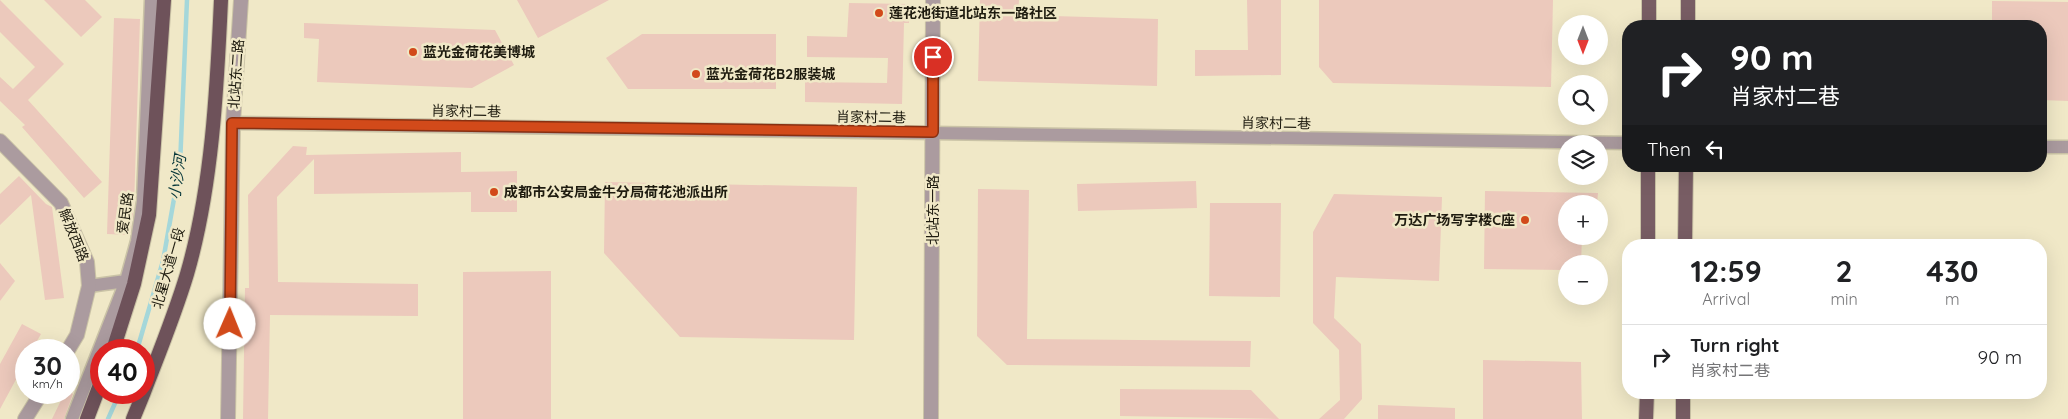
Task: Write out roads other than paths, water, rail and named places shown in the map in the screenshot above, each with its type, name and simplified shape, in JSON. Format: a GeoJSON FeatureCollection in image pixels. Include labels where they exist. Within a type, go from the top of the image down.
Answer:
{"type":"FeatureCollection","features":[{"type":"Feature","properties":{"kind":"highway","name":"北星大道一段"},"geometry":{"type":"LineString","coordinates":[[116,339],[134,284],[150,215],[164,0]]}},
{"type":"Feature","properties":{"kind":"highway","name":"北星大道一段"},"geometry":{"type":"LineString","coordinates":[[155,362],[187,273],[201,208],[218,74],[221,0]]}},
{"type":"Feature","properties":{"kind":"highway"},"geometry":{"type":"LineString","coordinates":[[87,419],[93,404]]}},
{"type":"Feature","properties":{"kind":"highway","name":"北星大道一段"},"geometry":{"type":"LineString","coordinates":[[134,419],[140,404]]}},
{"type":"Feature","properties":{"kind":"main road"},"geometry":{"type":"LineString","coordinates":[[1649,0],[1649,20]]}},
{"type":"Feature","properties":{"kind":"main road"},"geometry":{"type":"LineString","coordinates":[[1688,0],[1688,20]]}},
{"type":"Feature","properties":{"kind":"main road"},"geometry":{"type":"LineString","coordinates":[[1648,172],[1648,239]]}},
{"type":"Feature","properties":{"kind":"main road"},"geometry":{"type":"LineString","coordinates":[[1685,239],[1686,172]]}},
{"type":"Feature","properties":{"kind":"main road"},"geometry":{"type":"LineString","coordinates":[[1646,419],[1647,399]]}},
{"type":"Feature","properties":{"kind":"main road"},"geometry":{"type":"LineString","coordinates":[[1683,419],[1684,399]]}},
{"type":"Feature","properties":{"kind":"street","name":"爱民路"},"geometry":{"type":"LineString","coordinates":[[72,419],[126,281],[144,201],[151,0]]}},
{"type":"Feature","properties":{"kind":"street","name":"北站东二路"},"geometry":{"type":"LineString","coordinates":[[228,419],[232,123],[241,0]]}},
{"type":"Feature","properties":{"kind":"street","name":"北站东一路"},"geometry":{"type":"LineString","coordinates":[[931,419],[933,0]]}},
{"type":"Feature","properties":{"kind":"street","name":"肖家村二巷"},"geometry":{"type":"LineString","coordinates":[[232,123],[1622,143]]}},
{"type":"Feature","properties":{"kind":"street","name":"解放西路"},"geometry":{"type":"LineString","coordinates":[[0,141],[61,203],[86,262],[89,286],[75,339]]}},
{"type":"Feature","properties":{"kind":"street"},"geometry":{"type":"LineString","coordinates":[[2047,147],[2068,147]]}},
{"type":"Feature","properties":{"kind":"street"},"geometry":{"type":"LineString","coordinates":[[89,286],[126,281]]}},
{"type":"Feature","properties":{"kind":"street"},"geometry":{"type":"LineString","coordinates":[[26,419],[35,404]]}},
{"type":"Feature","properties":{"kind":"waterway","name":"小沙河"},"geometry":{"type":"LineString","coordinates":[[140,339],[163,261],[180,165],[187,0]]}},
{"type":"Feature","properties":{"kind":"waterway","name":"小沙河"},"geometry":{"type":"LineString","coordinates":[[108,419],[115,404]]}},
{"type":"Feature","properties":{"kind":"place","name":"莲花池街道北站东一路社区"},"geometry":{"type":"Point","coordinates":[879,13]}},
{"type":"Feature","properties":{"kind":"place","name":"蓝光金荷花美博城"},"geometry":{"type":"Point","coordinates":[413,52]}},
{"type":"Feature","properties":{"kind":"place","name":"蓝光金荷花B2服装城"},"geometry":{"type":"Point","coordinates":[696,74]}},
{"type":"Feature","properties":{"kind":"place","name":"成都市公安局金牛分局荷花池派出所"},"geometry":{"type":"Point","coordinates":[494,192]}},
{"type":"Feature","properties":{"kind":"place","name":"万达广场写字楼C座"},"geometry":{"type":"Point","coordinates":[1525,220]}}]}
